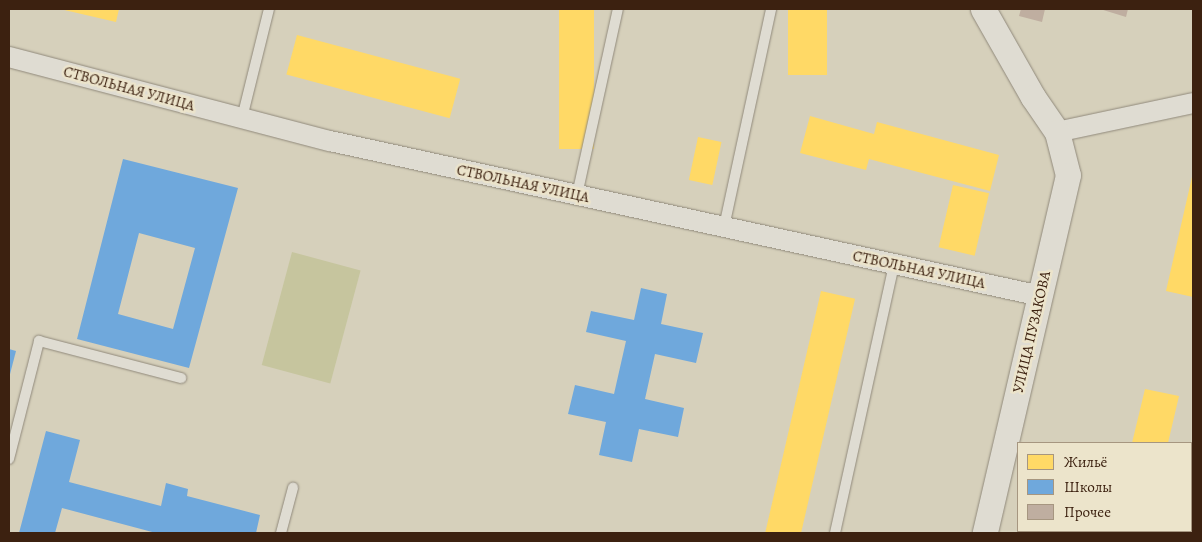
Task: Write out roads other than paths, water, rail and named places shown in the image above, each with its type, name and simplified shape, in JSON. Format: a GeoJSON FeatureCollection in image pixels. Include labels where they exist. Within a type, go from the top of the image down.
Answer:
{"type":"FeatureCollection","features":[{"type":"Feature","properties":{"kind":"street","name":"УЛИЦА ПУЗАКОВА"},"geometry":{"type":"LineString","coordinates":[[983,9],[1034,97],[1057,132],[1068,175],[985,533]]}},
{"type":"Feature","properties":{"kind":"street","name":"СТВОЛЬНАЯ УЛИЦА"},"geometry":{"type":"LineString","coordinates":[[9,57],[330,141],[1041,296]]}},
{"type":"Feature","properties":{"kind":"street"},"geometry":{"type":"LineString","coordinates":[[1057,132],[1193,102]]}},
{"type":"Feature","properties":{"kind":"lane"},"geometry":{"type":"LineString","coordinates":[[242,118],[269,9]]}},
{"type":"Feature","properties":{"kind":"lane"},"geometry":{"type":"LineString","coordinates":[[577,196],[618,9]]}},
{"type":"Feature","properties":{"kind":"lane"},"geometry":{"type":"LineString","coordinates":[[724,227],[771,9]]}},
{"type":"Feature","properties":{"kind":"lane"},"geometry":{"type":"LineString","coordinates":[[835,533],[894,264]]}},
{"type":"Feature","properties":{"kind":"lane"},"geometry":{"type":"LineString","coordinates":[[9,459],[39,341],[180,378]]}},
{"type":"Feature","properties":{"kind":"lane"},"geometry":{"type":"LineString","coordinates":[[281,533],[293,488]]}}]}
